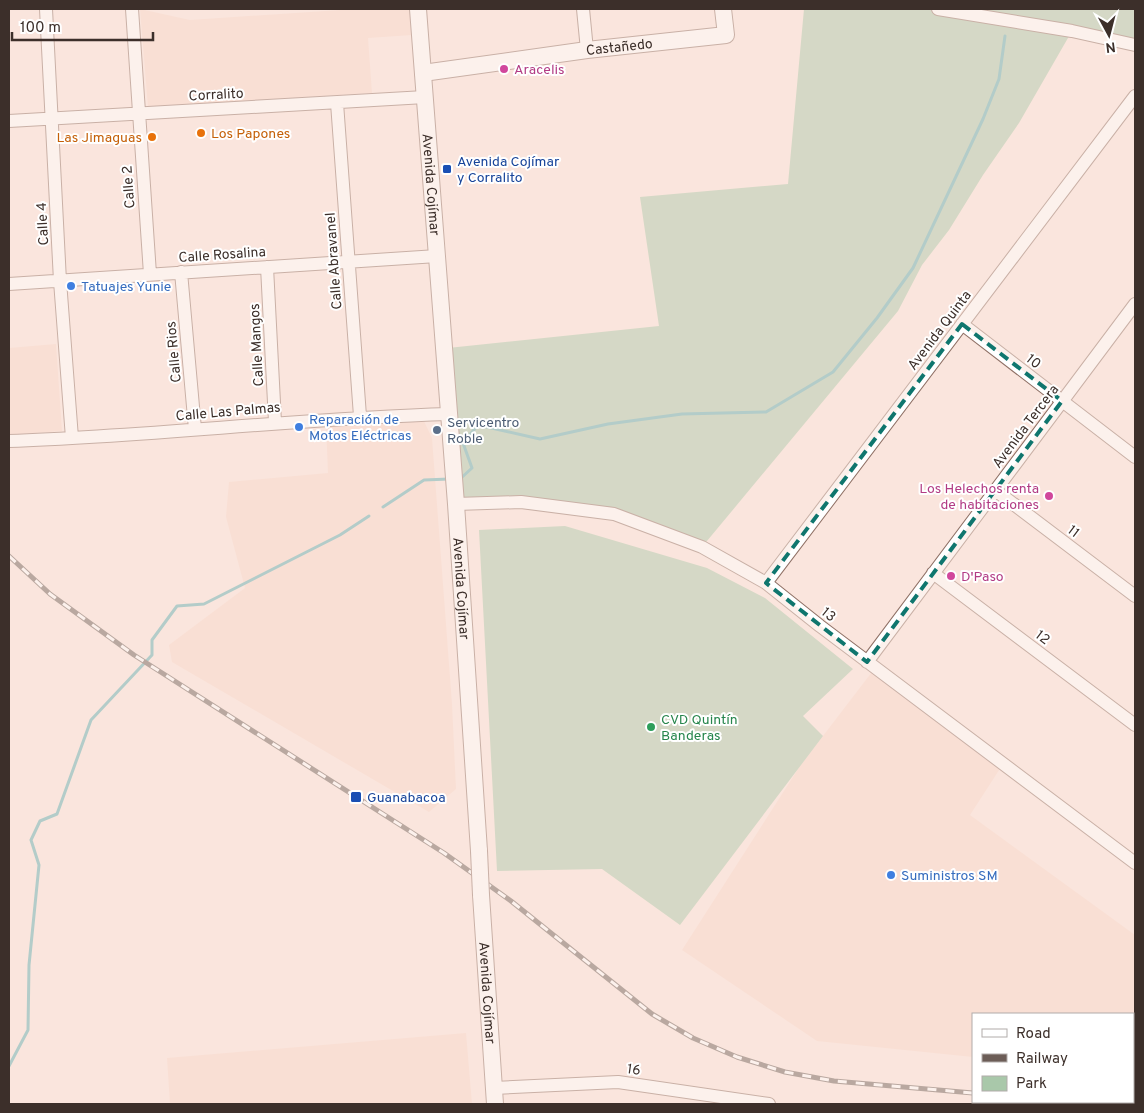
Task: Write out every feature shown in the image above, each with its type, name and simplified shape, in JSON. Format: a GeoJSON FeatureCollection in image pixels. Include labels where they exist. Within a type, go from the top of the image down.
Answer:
{"type":"FeatureCollection","features":[{"type":"Feature","properties":{"kind":"main road","name":"Avenida Cojímar"},"geometry":{"type":"LineString","coordinates":[[418,9],[456,504],[495,1104]]}},
{"type":"Feature","properties":{"kind":"main road","name":"Castañedo"},"geometry":{"type":"LineString","coordinates":[[423,73],[587,50],[726,35],[723,9]]}},
{"type":"Feature","properties":{"kind":"street","name":"Calle 4"},"geometry":{"type":"LineString","coordinates":[[46,9],[60,281],[72,438]]}},
{"type":"Feature","properties":{"kind":"street","name":"Calle 2"},"geometry":{"type":"LineString","coordinates":[[132,9],[150,274]]}},
{"type":"Feature","properties":{"kind":"street"},"geometry":{"type":"LineString","coordinates":[[583,9],[587,50]]}},
{"type":"Feature","properties":{"kind":"street"},"geometry":{"type":"LineString","coordinates":[[946,9],[1072,31],[1135,45]]}},
{"type":"Feature","properties":{"kind":"street","name":"Avenida Quinta"},"geometry":{"type":"LineString","coordinates":[[766,583],[1135,96]]}},
{"type":"Feature","properties":{"kind":"street","name":"Corralito"},"geometry":{"type":"LineString","coordinates":[[9,121],[425,98]]}},
{"type":"Feature","properties":{"kind":"street","name":"Calle Abravanel"},"geometry":{"type":"LineString","coordinates":[[337,103],[347,261],[360,416]]}},
{"type":"Feature","properties":{"kind":"street","name":"Calle Rosalina"},"geometry":{"type":"LineString","coordinates":[[9,284],[437,256]]}},
{"type":"Feature","properties":{"kind":"street","name":"Calle Mangos"},"geometry":{"type":"LineString","coordinates":[[266,266],[275,422]]}},
{"type":"Feature","properties":{"kind":"street","name":"Calle Rios"},"geometry":{"type":"LineString","coordinates":[[181,272],[195,429]]}},
{"type":"Feature","properties":{"kind":"street","name":"Avenida Tercera"},"geometry":{"type":"LineString","coordinates":[[867,662],[1062,402],[1131,319],[1135,304]]}},
{"type":"Feature","properties":{"kind":"street","name":"10"},"geometry":{"type":"LineString","coordinates":[[962,324],[1135,457]]}},
{"type":"Feature","properties":{"kind":"street","name":"Calle Las Palmas"},"geometry":{"type":"LineString","coordinates":[[9,441],[360,416],[449,414]]}},
{"type":"Feature","properties":{"kind":"street","name":"11"},"geometry":{"type":"LineString","coordinates":[[995,490],[1135,596]]}},
{"type":"Feature","properties":{"kind":"street","name":"13"},"geometry":{"type":"LineString","coordinates":[[456,504],[521,502],[614,514],[702,546],[766,583],[867,662],[1135,863]]}},
{"type":"Feature","properties":{"kind":"street","name":"12"},"geometry":{"type":"LineString","coordinates":[[932,573],[1135,726]]}},
{"type":"Feature","properties":{"kind":"street","name":"16"},"geometry":{"type":"LineString","coordinates":[[494,1088],[618,1082],[769,1104]]}},
{"type":"Feature","properties":{"kind":"highlighted area"},"geometry":{"type":"Polygon","coordinates":[[[962,324],[1062,401],[867,662],[766,583],[962,324]]]}},
{"type":"Feature","properties":{"kind":"shaded area"},"geometry":{"type":"Polygon","coordinates":[[[140,9],[190,20],[355,9],[410,9],[412,35],[368,38],[372,93],[148,107],[140,9]]]}},
{"type":"Feature","properties":{"kind":"shaded area"},"geometry":{"type":"Polygon","coordinates":[[[56,344],[62,431],[9,435],[9,348],[56,344]]]}},
{"type":"Feature","properties":{"kind":"shaded area"},"geometry":{"type":"Polygon","coordinates":[[[422,417],[432,438],[452,704],[456,789],[429,812],[172,662],[169,645],[245,588],[226,517],[229,482],[328,473],[326,424],[422,417]]]}},
{"type":"Feature","properties":{"kind":"shaded area","name":"Suministros SM"},"geometry":{"type":"Polygon","coordinates":[[[875,668],[1003,764],[970,815],[1135,935],[1135,1074],[1134,1013],[972,1013],[972,1057],[817,1041],[682,950],[800,766],[875,668]]]}},
{"type":"Feature","properties":{"kind":"shaded area"},"geometry":{"type":"Polygon","coordinates":[[[466,1033],[472,1104],[170,1104],[167,1058],[466,1033]]]}},
{"type":"Feature","properties":{"kind":"green space"},"geometry":{"type":"Polygon","coordinates":[[[804,9],[1135,9],[1135,42],[1072,31],[1019,123],[983,175],[949,230],[922,265],[898,311],[702,547],[614,514],[461,501],[448,348],[659,326],[640,197],[788,184],[804,9]]]}},
{"type":"Feature","properties":{"kind":"green space","name":"CVD Quintín Banderas"},"geometry":{"type":"Polygon","coordinates":[[[565,526],[707,568],[765,598],[853,669],[803,716],[823,736],[680,925],[602,869],[497,871],[479,530],[565,526]]]}},
{"type":"Feature","properties":{"kind":"waterway"},"geometry":{"type":"LineString","coordinates":[[460,479],[472,468],[463,443],[478,425],[540,439],[608,424],[682,414],[766,412],[833,372],[877,318],[913,268],[983,119],[999,79],[1005,36]]}},
{"type":"Feature","properties":{"kind":"waterway"},"geometry":{"type":"LineString","coordinates":[[383,507],[424,480],[449,479]]}},
{"type":"Feature","properties":{"kind":"waterway"},"geometry":{"type":"LineString","coordinates":[[9,1066],[28,1030],[29,965],[39,865],[31,840],[40,821],[57,814],[91,720],[152,655],[152,640],[177,606],[204,604],[340,535],[369,516]]}},
{"type":"Feature","properties":{"kind":"railway"},"geometry":{"type":"LineString","coordinates":[[9,556],[50,594],[134,655],[444,853],[511,901],[652,1014],[693,1038],[737,1057],[785,1072],[834,1081],[972,1093]]}},
{"type":"Feature","properties":{"kind":"railway"},"geometry":{"type":"LineString","coordinates":[[1070,1103],[1082,1104]]}},
{"type":"Feature","properties":{"kind":"place","name":"Aracelis"},"geometry":{"type":"Point","coordinates":[504,69]}},
{"type":"Feature","properties":{"kind":"place","name":"Los Papones"},"geometry":{"type":"Point","coordinates":[201,133]}},
{"type":"Feature","properties":{"kind":"place","name":"Las Jimaguas"},"geometry":{"type":"Point","coordinates":[152,137]}},
{"type":"Feature","properties":{"kind":"place","name":"Avenida Cojímar y Corralito"},"geometry":{"type":"Point","coordinates":[447,169]}},
{"type":"Feature","properties":{"kind":"place","name":"Tatuajes Yunie"},"geometry":{"type":"Point","coordinates":[71,286]}},
{"type":"Feature","properties":{"kind":"place","name":"Reparación de Motos Eléctricas"},"geometry":{"type":"Point","coordinates":[299,427]}},
{"type":"Feature","properties":{"kind":"place","name":"Servicentro Roble"},"geometry":{"type":"Point","coordinates":[437,430]}},
{"type":"Feature","properties":{"kind":"place","name":"Los Helechos renta de habitaciones"},"geometry":{"type":"Point","coordinates":[1049,496]}},
{"type":"Feature","properties":{"kind":"place","name":"D'Paso"},"geometry":{"type":"Point","coordinates":[951,576]}},
{"type":"Feature","properties":{"kind":"place","name":"CVD Quintín Banderas"},"geometry":{"type":"Point","coordinates":[651,727]}},
{"type":"Feature","properties":{"kind":"place","name":"Guanabacoa"},"geometry":{"type":"Point","coordinates":[356,797]}},
{"type":"Feature","properties":{"kind":"place","name":"Suministros SM"},"geometry":{"type":"Point","coordinates":[891,875]}}]}
